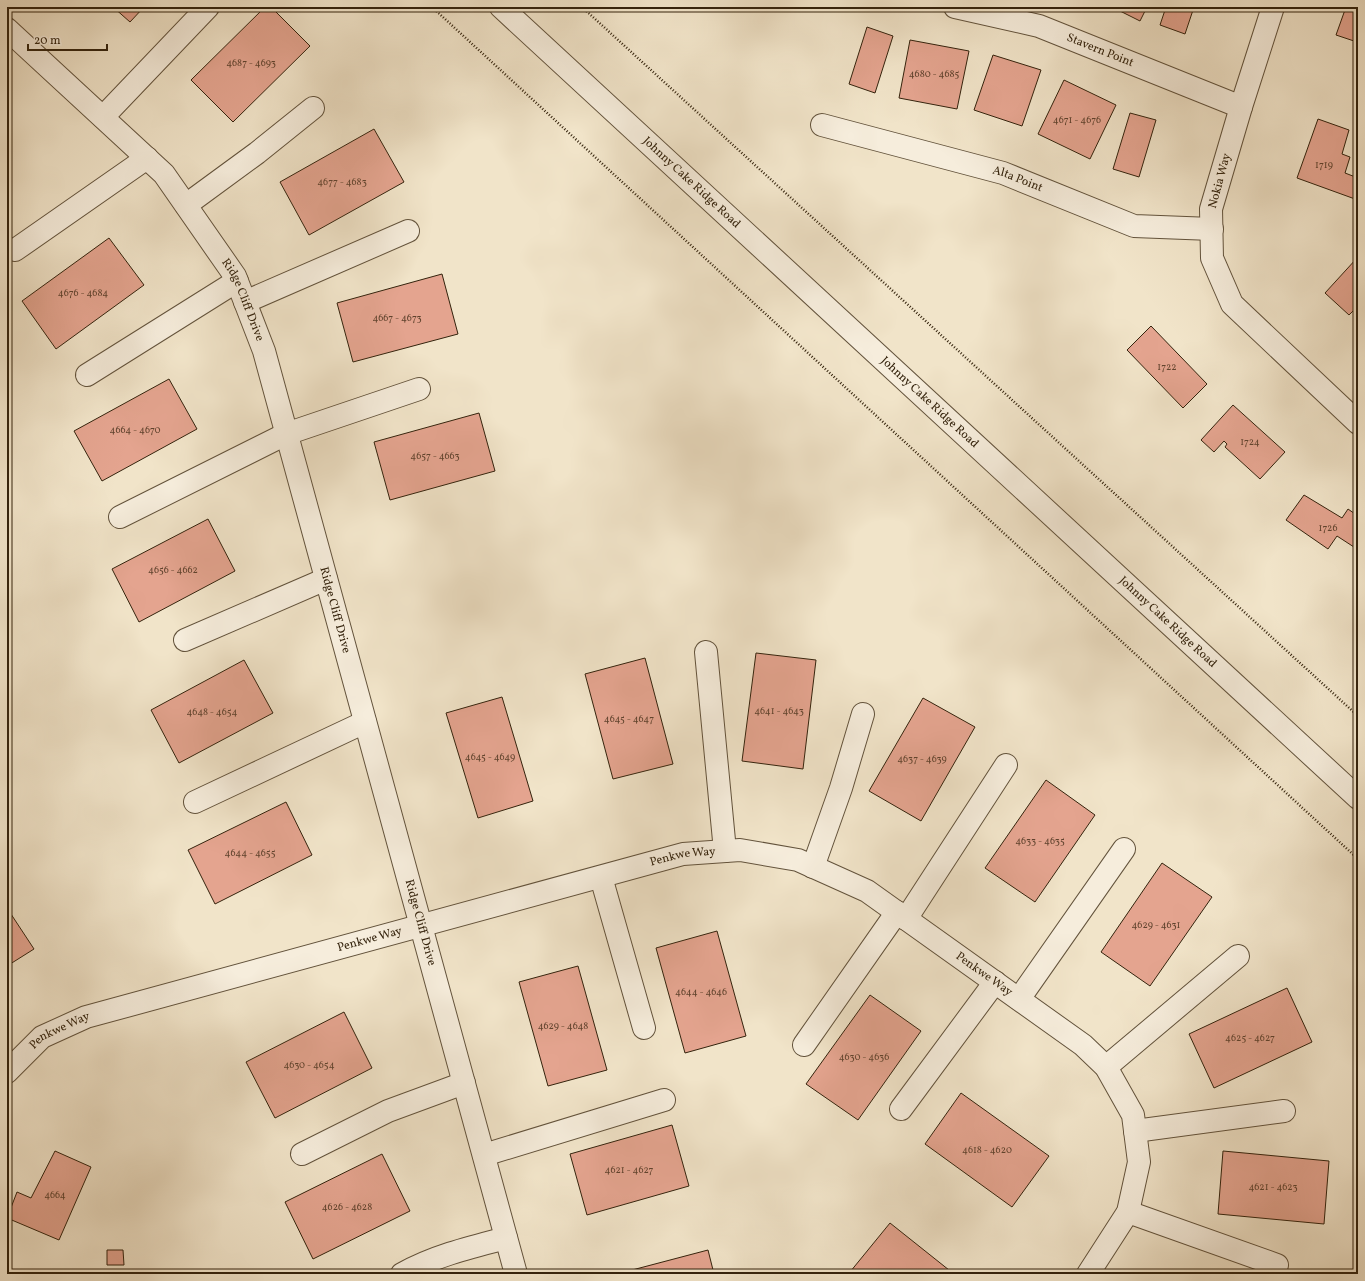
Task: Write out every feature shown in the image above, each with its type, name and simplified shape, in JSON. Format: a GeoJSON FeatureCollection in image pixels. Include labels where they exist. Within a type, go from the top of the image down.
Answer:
{"type":"FeatureCollection","features":[{"type":"Feature","properties":{"kind":"street"},"geometry":{"type":"LineString","coordinates":[[103,117],[208,7]]}},
{"type":"Feature","properties":{"kind":"street","name":"Johnny Cake Ridge Road"},"geometry":{"type":"LineString","coordinates":[[501,7],[1358,798]]}},
{"type":"Feature","properties":{"kind":"street","name":"Stavern Point"},"geometry":{"type":"LineString","coordinates":[[955,7],[1039,26],[1241,107]]}},
{"type":"Feature","properties":{"kind":"street","name":"Nokia Way"},"geometry":{"type":"LineString","coordinates":[[1273,7],[1241,107],[1211,209],[1212,258],[1232,304],[1358,423]]}},
{"type":"Feature","properties":{"kind":"street","name":"Ridge Cliff Drive"},"geometry":{"type":"LineString","coordinates":[[7,29],[164,174],[237,281],[264,351],[516,1274]]}},
{"type":"Feature","properties":{"kind":"street"},"geometry":{"type":"LineString","coordinates":[[186,205],[257,153],[313,108]]}},
{"type":"Feature","properties":{"kind":"street","name":"Alta Point"},"geometry":{"type":"LineString","coordinates":[[822,125],[1003,173],[1134,226],[1212,229]]}},
{"type":"Feature","properties":{"kind":"street"},"geometry":{"type":"LineString","coordinates":[[16,250],[147,158]]}},
{"type":"Feature","properties":{"kind":"street"},"geometry":{"type":"LineString","coordinates":[[245,302],[408,231]]}},
{"type":"Feature","properties":{"kind":"street"},"geometry":{"type":"LineString","coordinates":[[87,375],[237,281]]}},
{"type":"Feature","properties":{"kind":"street"},"geometry":{"type":"LineString","coordinates":[[120,517],[286,434],[419,389]]}},
{"type":"Feature","properties":{"kind":"street"},"geometry":{"type":"LineString","coordinates":[[186,640],[326,579]]}},
{"type":"Feature","properties":{"kind":"street"},"geometry":{"type":"LineString","coordinates":[[706,652],[725,851]]}},
{"type":"Feature","properties":{"kind":"street"},"geometry":{"type":"LineString","coordinates":[[813,867],[863,714]]}},
{"type":"Feature","properties":{"kind":"street"},"geometry":{"type":"LineString","coordinates":[[194,802],[366,722]]}},
{"type":"Feature","properties":{"kind":"street"},"geometry":{"type":"LineString","coordinates":[[804,1045],[902,916],[1006,765]]}},
{"type":"Feature","properties":{"kind":"street"},"geometry":{"type":"LineString","coordinates":[[1019,999],[1124,849]]}},
{"type":"Feature","properties":{"kind":"street","name":"Penkwe Way"},"geometry":{"type":"LineString","coordinates":[[7,1072],[42,1037],[86,1017],[683,854],[740,850],[798,860],[867,891],[1083,1045],[1106,1067],[1133,1115],[1139,1162],[1128,1212],[1088,1274]]}},
{"type":"Feature","properties":{"kind":"street"},"geometry":{"type":"LineString","coordinates":[[601,877],[644,1028]]}},
{"type":"Feature","properties":{"kind":"street"},"geometry":{"type":"LineString","coordinates":[[1106,1067],[1238,956]]}},
{"type":"Feature","properties":{"kind":"street"},"geometry":{"type":"LineString","coordinates":[[901,1109],[995,982]]}},
{"type":"Feature","properties":{"kind":"street"},"geometry":{"type":"LineString","coordinates":[[302,1154],[388,1111],[464,1083]]}},
{"type":"Feature","properties":{"kind":"street"},"geometry":{"type":"LineString","coordinates":[[484,1155],[664,1100]]}},
{"type":"Feature","properties":{"kind":"street"},"geometry":{"type":"LineString","coordinates":[[1135,1131],[1284,1111]]}},
{"type":"Feature","properties":{"kind":"street"},"geometry":{"type":"LineString","coordinates":[[1128,1212],[1277,1265]]}},
{"type":"Feature","properties":{"kind":"street"},"geometry":{"type":"LineString","coordinates":[[402,1274],[418,1265],[459,1251],[506,1238]]}},
{"type":"Feature","properties":{"kind":"path"},"geometry":{"type":"LineString","coordinates":[[432,7],[1358,859]]}},
{"type":"Feature","properties":{"kind":"path"},"geometry":{"type":"LineString","coordinates":[[582,7],[1358,716]]}},
{"type":"Feature","properties":{"kind":"building"},"geometry":{"type":"Polygon","coordinates":[[[113,7],[144,7],[130,22],[113,7]]]}},
{"type":"Feature","properties":{"kind":"building"},"geometry":{"type":"Polygon","coordinates":[[[265,7],[271,7],[310,46],[233,122],[191,80],[265,7]]]}},
{"type":"Feature","properties":{"kind":"building"},"geometry":{"type":"Polygon","coordinates":[[[1112,7],[1147,7],[1140,21],[1112,7]]]}},
{"type":"Feature","properties":{"kind":"building"},"geometry":{"type":"Polygon","coordinates":[[[1166,7],[1194,7],[1185,34],[1160,25],[1166,7]]]}},
{"type":"Feature","properties":{"kind":"building"},"geometry":{"type":"Polygon","coordinates":[[[1346,7],[1358,7],[1358,48],[1356,47],[1357,42],[1336,35],[1346,7]]]}},
{"type":"Feature","properties":{"kind":"building"},"geometry":{"type":"Polygon","coordinates":[[[867,27],[893,36],[875,93],[849,84],[867,27]]]}},
{"type":"Feature","properties":{"kind":"building"},"geometry":{"type":"Polygon","coordinates":[[[910,40],[969,51],[957,109],[899,98],[910,40]]]}},
{"type":"Feature","properties":{"kind":"building"},"geometry":{"type":"Polygon","coordinates":[[[993,55],[1041,70],[1022,126],[974,110],[993,55]]]}},
{"type":"Feature","properties":{"kind":"building"},"geometry":{"type":"Polygon","coordinates":[[[1064,80],[1116,105],[1090,159],[1038,134],[1064,80]]]}},
{"type":"Feature","properties":{"kind":"building"},"geometry":{"type":"Polygon","coordinates":[[[1130,113],[1156,120],[1139,177],[1113,169],[1130,113]]]}},
{"type":"Feature","properties":{"kind":"building"},"geometry":{"type":"Polygon","coordinates":[[[1318,119],[1349,130],[1342,154],[1350,157],[1345,173],[1358,178],[1358,191],[1355,199],[1297,178],[1318,119]]]}},
{"type":"Feature","properties":{"kind":"building"},"geometry":{"type":"Polygon","coordinates":[[[374,129],[404,182],[309,235],[280,182],[374,129]]]}},
{"type":"Feature","properties":{"kind":"building"},"geometry":{"type":"Polygon","coordinates":[[[109,238],[144,285],[56,349],[22,301],[109,238]]]}},
{"type":"Feature","properties":{"kind":"building"},"geometry":{"type":"Polygon","coordinates":[[[1357,258],[1358,314],[1354,310],[1349,315],[1325,293],[1357,258]]]}},
{"type":"Feature","properties":{"kind":"building"},"geometry":{"type":"Polygon","coordinates":[[[442,274],[458,334],[353,362],[337,303],[442,274]]]}},
{"type":"Feature","properties":{"kind":"building"},"geometry":{"type":"Polygon","coordinates":[[[1151,326],[1207,384],[1183,408],[1127,350],[1151,326]]]}},
{"type":"Feature","properties":{"kind":"building"},"geometry":{"type":"Polygon","coordinates":[[[169,379],[197,429],[102,481],[74,431],[169,379]]]}},
{"type":"Feature","properties":{"kind":"building"},"geometry":{"type":"Polygon","coordinates":[[[1233,405],[1285,452],[1260,479],[1225,447],[1227,444],[1224,441],[1214,452],[1201,440],[1233,405]]]}},
{"type":"Feature","properties":{"kind":"building"},"geometry":{"type":"Polygon","coordinates":[[[479,413],[495,471],[390,500],[374,442],[479,413]]]}},
{"type":"Feature","properties":{"kind":"building"},"geometry":{"type":"Polygon","coordinates":[[[1304,495],[1342,518],[1348,509],[1358,516],[1357,549],[1337,536],[1328,549],[1286,520],[1304,495]]]}},
{"type":"Feature","properties":{"kind":"building"},"geometry":{"type":"Polygon","coordinates":[[[208,519],[235,571],[139,622],[112,569],[208,519]]]}},
{"type":"Feature","properties":{"kind":"building"},"geometry":{"type":"Polygon","coordinates":[[[756,653],[816,660],[803,769],[742,761],[756,653]]]}},
{"type":"Feature","properties":{"kind":"building"},"geometry":{"type":"Polygon","coordinates":[[[645,658],[673,764],[613,779],[585,674],[645,658]]]}},
{"type":"Feature","properties":{"kind":"building"},"geometry":{"type":"Polygon","coordinates":[[[244,660],[273,713],[179,763],[151,710],[244,660]]]}},
{"type":"Feature","properties":{"kind":"building"},"geometry":{"type":"Polygon","coordinates":[[[502,697],[533,801],[478,818],[446,713],[502,697]]]}},
{"type":"Feature","properties":{"kind":"building"},"geometry":{"type":"Polygon","coordinates":[[[923,698],[975,727],[921,821],[869,791],[923,698]]]}},
{"type":"Feature","properties":{"kind":"building"},"geometry":{"type":"Polygon","coordinates":[[[1046,780],[1095,815],[1035,902],[985,868],[1046,780]]]}},
{"type":"Feature","properties":{"kind":"building"},"geometry":{"type":"Polygon","coordinates":[[[286,802],[312,855],[215,904],[188,850],[286,802]]]}},
{"type":"Feature","properties":{"kind":"building"},"geometry":{"type":"Polygon","coordinates":[[[1162,863],[1212,897],[1150,986],[1101,952],[1162,863]]]}},
{"type":"Feature","properties":{"kind":"building"},"geometry":{"type":"Polygon","coordinates":[[[7,908],[34,949],[7,966],[7,908]]]}},
{"type":"Feature","properties":{"kind":"building"},"geometry":{"type":"Polygon","coordinates":[[[717,931],[746,1036],[685,1053],[656,948],[717,931]]]}},
{"type":"Feature","properties":{"kind":"building"},"geometry":{"type":"Polygon","coordinates":[[[578,966],[607,1070],[548,1086],[519,982],[578,966]]]}},
{"type":"Feature","properties":{"kind":"building"},"geometry":{"type":"Polygon","coordinates":[[[1287,988],[1312,1042],[1214,1088],[1189,1034],[1287,988]]]}},
{"type":"Feature","properties":{"kind":"building"},"geometry":{"type":"Polygon","coordinates":[[[870,995],[921,1031],[858,1120],[806,1084],[870,995]]]}},
{"type":"Feature","properties":{"kind":"building"},"geometry":{"type":"Polygon","coordinates":[[[344,1012],[372,1068],[275,1118],[246,1062],[344,1012]]]}},
{"type":"Feature","properties":{"kind":"building"},"geometry":{"type":"Polygon","coordinates":[[[961,1093],[1049,1156],[1012,1207],[925,1144],[961,1093]]]}},
{"type":"Feature","properties":{"kind":"building"},"geometry":{"type":"Polygon","coordinates":[[[672,1125],[689,1186],[587,1215],[570,1154],[672,1125]]]}},
{"type":"Feature","properties":{"kind":"building"},"geometry":{"type":"Polygon","coordinates":[[[55,1151],[91,1167],[59,1240],[7,1218],[17,1192],[31,1198],[55,1151]]]}},
{"type":"Feature","properties":{"kind":"building"},"geometry":{"type":"Polygon","coordinates":[[[1223,1151],[1329,1161],[1324,1224],[1218,1214],[1223,1151]]]}},
{"type":"Feature","properties":{"kind":"building"},"geometry":{"type":"Polygon","coordinates":[[[382,1154],[410,1211],[313,1259],[285,1202],[382,1154]]]}},
{"type":"Feature","properties":{"kind":"building"},"geometry":{"type":"Polygon","coordinates":[[[890,1223],[954,1274],[853,1274],[850,1272],[890,1223]]]}},
{"type":"Feature","properties":{"kind":"building"},"geometry":{"type":"Polygon","coordinates":[[[107,1250],[123,1250],[124,1265],[107,1265],[107,1250]]]}},
{"type":"Feature","properties":{"kind":"building"},"geometry":{"type":"Polygon","coordinates":[[[708,1250],[714,1274],[617,1274],[708,1250]]]}}]}
